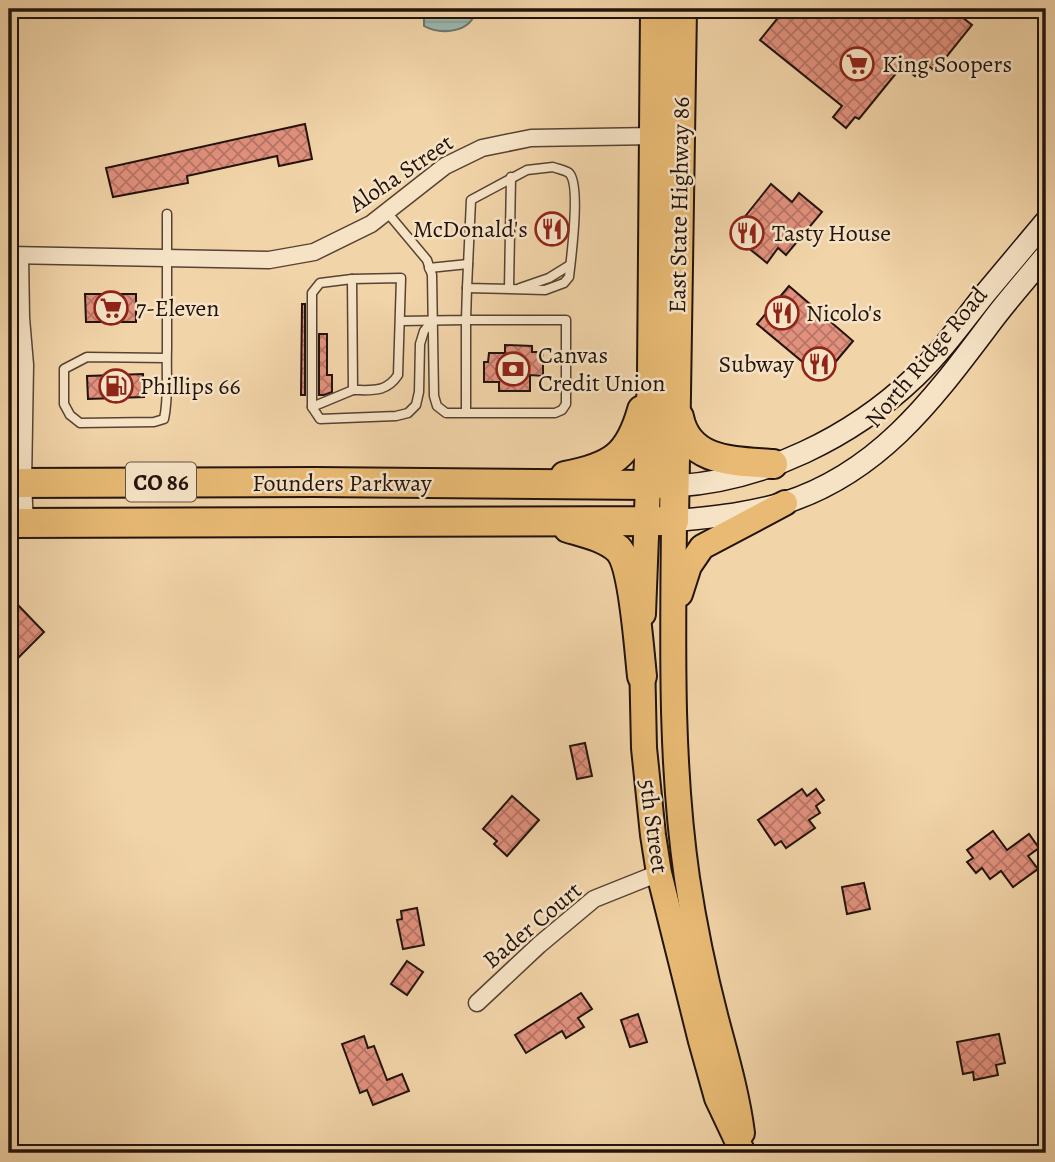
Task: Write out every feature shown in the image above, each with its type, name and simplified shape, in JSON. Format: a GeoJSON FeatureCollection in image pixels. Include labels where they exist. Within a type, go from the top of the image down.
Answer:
{"type":"FeatureCollection","features":[{"type":"Feature","properties":{"kind":"highway","name":"East State Highway 86"},"geometry":{"type":"LineString","coordinates":[[655,9],[654,136],[664,378]]}},
{"type":"Feature","properties":{"kind":"highway","name":"East State Highway 86"},"geometry":{"type":"LineString","coordinates":[[662,485],[664,378],[682,9]]}},
{"type":"Feature","properties":{"kind":"highway"},"geometry":{"type":"LineString","coordinates":[[664,378],[683,432],[694,447],[714,457],[773,464]]}},
{"type":"Feature","properties":{"kind":"highway","name":"CO 86"},"geometry":{"type":"LineString","coordinates":[[504,484],[578,473],[611,460],[632,442],[664,378]]}},
{"type":"Feature","properties":{"kind":"highway","name":"Founders Parkway"},"geometry":{"type":"LineString","coordinates":[[16,483],[662,485]]}},
{"type":"Feature","properties":{"kind":"highway","name":"5th Street"},"geometry":{"type":"LineString","coordinates":[[660,521],[662,485]]}},
{"type":"Feature","properties":{"kind":"highway"},"geometry":{"type":"LineString","coordinates":[[538,521],[599,537],[620,551],[632,586],[642,676]]}},
{"type":"Feature","properties":{"kind":"highway","name":"Founders Parkway"},"geometry":{"type":"LineString","coordinates":[[17,524],[660,521]]}},
{"type":"Feature","properties":{"kind":"main road","name":"North Ridge Road"},"geometry":{"type":"LineString","coordinates":[[662,485],[694,485],[773,464],[837,435],[877,408],[914,377],[948,342],[1046,221]]}},
{"type":"Feature","properties":{"kind":"main road","name":"North Ridge Road"},"geometry":{"type":"LineString","coordinates":[[660,521],[737,513],[785,503],[850,473],[878,453],[925,407],[1046,255]]}},
{"type":"Feature","properties":{"kind":"main road"},"geometry":{"type":"LineString","coordinates":[[673,618],[689,566],[702,547],[785,503]]}},
{"type":"Feature","properties":{"kind":"main road","name":"5th Street"},"geometry":{"type":"LineString","coordinates":[[660,521],[673,618],[675,756],[685,857],[700,946],[737,1097],[744,1153]]}},
{"type":"Feature","properties":{"kind":"main road","name":"5th Street"},"geometry":{"type":"LineString","coordinates":[[660,521],[642,641],[647,787],[659,873],[701,1041],[717,1098],[744,1153]]}},
{"type":"Feature","properties":{"kind":"main road"},"geometry":{"type":"LineString","coordinates":[[642,641],[665,825],[675,850],[685,857]]}},
{"type":"Feature","properties":{"kind":"main road"},"geometry":{"type":"LineString","coordinates":[[659,873],[666,874],[673,886],[698,990],[726,1057]]}},
{"type":"Feature","properties":{"kind":"street","name":"Aloha Street"},"geometry":{"type":"LineString","coordinates":[[15,255],[269,260],[314,252],[370,225],[445,166],[482,148],[531,138],[654,136]]}},
{"type":"Feature","properties":{"kind":"street"},"geometry":{"type":"LineString","coordinates":[[15,255],[25,365],[16,483],[17,524]]}},
{"type":"Feature","properties":{"kind":"street","name":"Bader Court"},"geometry":{"type":"LineString","coordinates":[[477,1003],[539,945],[594,899],[659,873]]}},
{"type":"Feature","properties":{"kind":"lane"},"geometry":{"type":"LineString","coordinates":[[466,413],[466,320],[467,288],[468,264],[471,200],[527,170],[553,167],[568,172],[574,180],[575,196],[569,277],[564,283],[555,288],[535,291],[520,288],[467,288]]}},
{"type":"Feature","properties":{"kind":"lane"},"geometry":{"type":"LineString","coordinates":[[509,288],[511,177]]}},
{"type":"Feature","properties":{"kind":"lane"},"geometry":{"type":"LineString","coordinates":[[386,211],[427,260],[432,275],[433,320],[434,396],[437,406],[446,413],[555,413],[562,410],[566,404],[566,320],[433,320],[401,321]]}},
{"type":"Feature","properties":{"kind":"lane"},"geometry":{"type":"LineString","coordinates":[[166,358],[87,358],[75,362],[64,369],[64,404],[70,415],[80,423],[155,422],[164,419],[166,410],[167,214]]}},
{"type":"Feature","properties":{"kind":"lane"},"geometry":{"type":"LineString","coordinates":[[429,268],[468,264]]}},
{"type":"Feature","properties":{"kind":"lane"},"geometry":{"type":"LineString","coordinates":[[312,407],[353,390],[380,390],[394,382],[400,366],[401,278],[320,283],[312,293],[312,407],[320,419],[396,416],[408,413],[416,405],[419,392],[420,344],[424,331],[433,320]]}},
{"type":"Feature","properties":{"kind":"lane"},"geometry":{"type":"LineString","coordinates":[[352,279],[353,390]]}},
{"type":"Feature","properties":{"kind":"water"},"geometry":{"type":"Polygon","coordinates":[[[424,9],[474,9],[475,13],[467,25],[438,31],[424,26],[424,9]]]}},
{"type":"Feature","properties":{"kind":"building","name":"King Soopers"},"geometry":{"type":"Polygon","coordinates":[[[785,9],[969,9],[962,17],[972,25],[935,71],[925,63],[915,76],[902,66],[859,119],[855,117],[846,128],[833,117],[842,106],[760,40],[785,9]]]}},
{"type":"Feature","properties":{"kind":"building"},"geometry":{"type":"Polygon","coordinates":[[[305,124],[312,159],[279,166],[277,156],[187,176],[188,183],[113,197],[106,168],[305,124]]]}},
{"type":"Feature","properties":{"kind":"building"},"geometry":{"type":"Polygon","coordinates":[[[771,184],[792,202],[799,193],[822,212],[786,255],[778,248],[767,263],[731,234],[771,184]]]}},
{"type":"Feature","properties":{"kind":"building"},"geometry":{"type":"Polygon","coordinates":[[[789,286],[853,341],[822,378],[757,324],[789,286]]]}},
{"type":"Feature","properties":{"kind":"building","name":"7-Eleven"},"geometry":{"type":"Polygon","coordinates":[[[85,294],[136,294],[136,322],[86,322],[85,294]]]}},
{"type":"Feature","properties":{"kind":"building"},"geometry":{"type":"Polygon","coordinates":[[[302,304],[305,304],[305,395],[301,395],[302,304]]]}},
{"type":"Feature","properties":{"kind":"building"},"geometry":{"type":"Polygon","coordinates":[[[319,334],[327,334],[327,375],[332,375],[332,392],[324,395],[319,395],[319,334]]]}},
{"type":"Feature","properties":{"kind":"building","name":"Canvas Credit Union"},"geometry":{"type":"Polygon","coordinates":[[[505,345],[532,346],[532,352],[543,352],[543,376],[530,375],[530,391],[499,391],[499,382],[484,382],[484,362],[488,362],[489,353],[505,353],[505,345]]]}},
{"type":"Feature","properties":{"kind":"building","name":"Phillips 66"},"geometry":{"type":"Polygon","coordinates":[[[143,374],[144,397],[88,399],[87,376],[143,374]]]}},
{"type":"Feature","properties":{"kind":"building"},"geometry":{"type":"Polygon","coordinates":[[[17,604],[44,632],[14,662],[9,657],[9,611],[17,604]]]}},
{"type":"Feature","properties":{"kind":"building"},"geometry":{"type":"Polygon","coordinates":[[[585,743],[592,776],[577,779],[570,746],[585,743]]]}},
{"type":"Feature","properties":{"kind":"building"},"geometry":{"type":"Polygon","coordinates":[[[802,789],[807,796],[816,789],[824,800],[816,806],[820,813],[809,820],[815,828],[786,848],[781,841],[775,845],[758,820],[802,789]]]}},
{"type":"Feature","properties":{"kind":"building"},"geometry":{"type":"Polygon","coordinates":[[[512,796],[539,820],[507,856],[494,844],[497,841],[483,829],[512,796]]]}},
{"type":"Feature","properties":{"kind":"building"},"geometry":{"type":"Polygon","coordinates":[[[993,831],[1007,850],[1029,834],[1039,848],[1028,856],[1038,869],[1013,887],[1001,871],[990,879],[982,868],[976,873],[967,862],[973,858],[967,850],[993,831]]]}},
{"type":"Feature","properties":{"kind":"building"},"geometry":{"type":"Polygon","coordinates":[[[864,883],[870,909],[847,914],[842,887],[864,883]]]}},
{"type":"Feature","properties":{"kind":"building"},"geometry":{"type":"Polygon","coordinates":[[[417,908],[424,945],[403,949],[397,920],[402,919],[401,911],[417,908]]]}},
{"type":"Feature","properties":{"kind":"building"},"geometry":{"type":"Polygon","coordinates":[[[407,961],[423,972],[407,995],[391,984],[407,961]]]}},
{"type":"Feature","properties":{"kind":"building"},"geometry":{"type":"Polygon","coordinates":[[[581,993],[592,1009],[578,1018],[584,1027],[566,1038],[562,1031],[526,1053],[515,1035],[581,993]]]}},
{"type":"Feature","properties":{"kind":"building"},"geometry":{"type":"Polygon","coordinates":[[[638,1014],[647,1042],[630,1047],[621,1020],[638,1014]]]}},
{"type":"Feature","properties":{"kind":"building"},"geometry":{"type":"Polygon","coordinates":[[[999,1034],[1005,1063],[996,1065],[998,1075],[974,1080],[973,1072],[963,1074],[957,1042],[999,1034]]]}},
{"type":"Feature","properties":{"kind":"building"},"geometry":{"type":"Polygon","coordinates":[[[364,1036],[368,1048],[374,1046],[387,1080],[402,1074],[409,1091],[373,1105],[367,1090],[360,1093],[342,1044],[364,1036]]]}},
{"type":"Feature","properties":{"kind":"place","name":"King Soopers"},"geometry":{"type":"Point","coordinates":[857,64]}},
{"type":"Feature","properties":{"kind":"place","name":"McDonald's"},"geometry":{"type":"Point","coordinates":[552,229]}},
{"type":"Feature","properties":{"kind":"place","name":"Tasty House"},"geometry":{"type":"Point","coordinates":[747,233]}},
{"type":"Feature","properties":{"kind":"place","name":"7-Eleven"},"geometry":{"type":"Point","coordinates":[111,308]}},
{"type":"Feature","properties":{"kind":"place","name":"Nicolo's"},"geometry":{"type":"Point","coordinates":[782,313]}},
{"type":"Feature","properties":{"kind":"place","name":"Subway"},"geometry":{"type":"Point","coordinates":[819,364]}},
{"type":"Feature","properties":{"kind":"place","name":"Canvas Credit Union"},"geometry":{"type":"Point","coordinates":[513,369]}},
{"type":"Feature","properties":{"kind":"place","name":"Phillips 66"},"geometry":{"type":"Point","coordinates":[116,386]}}]}
